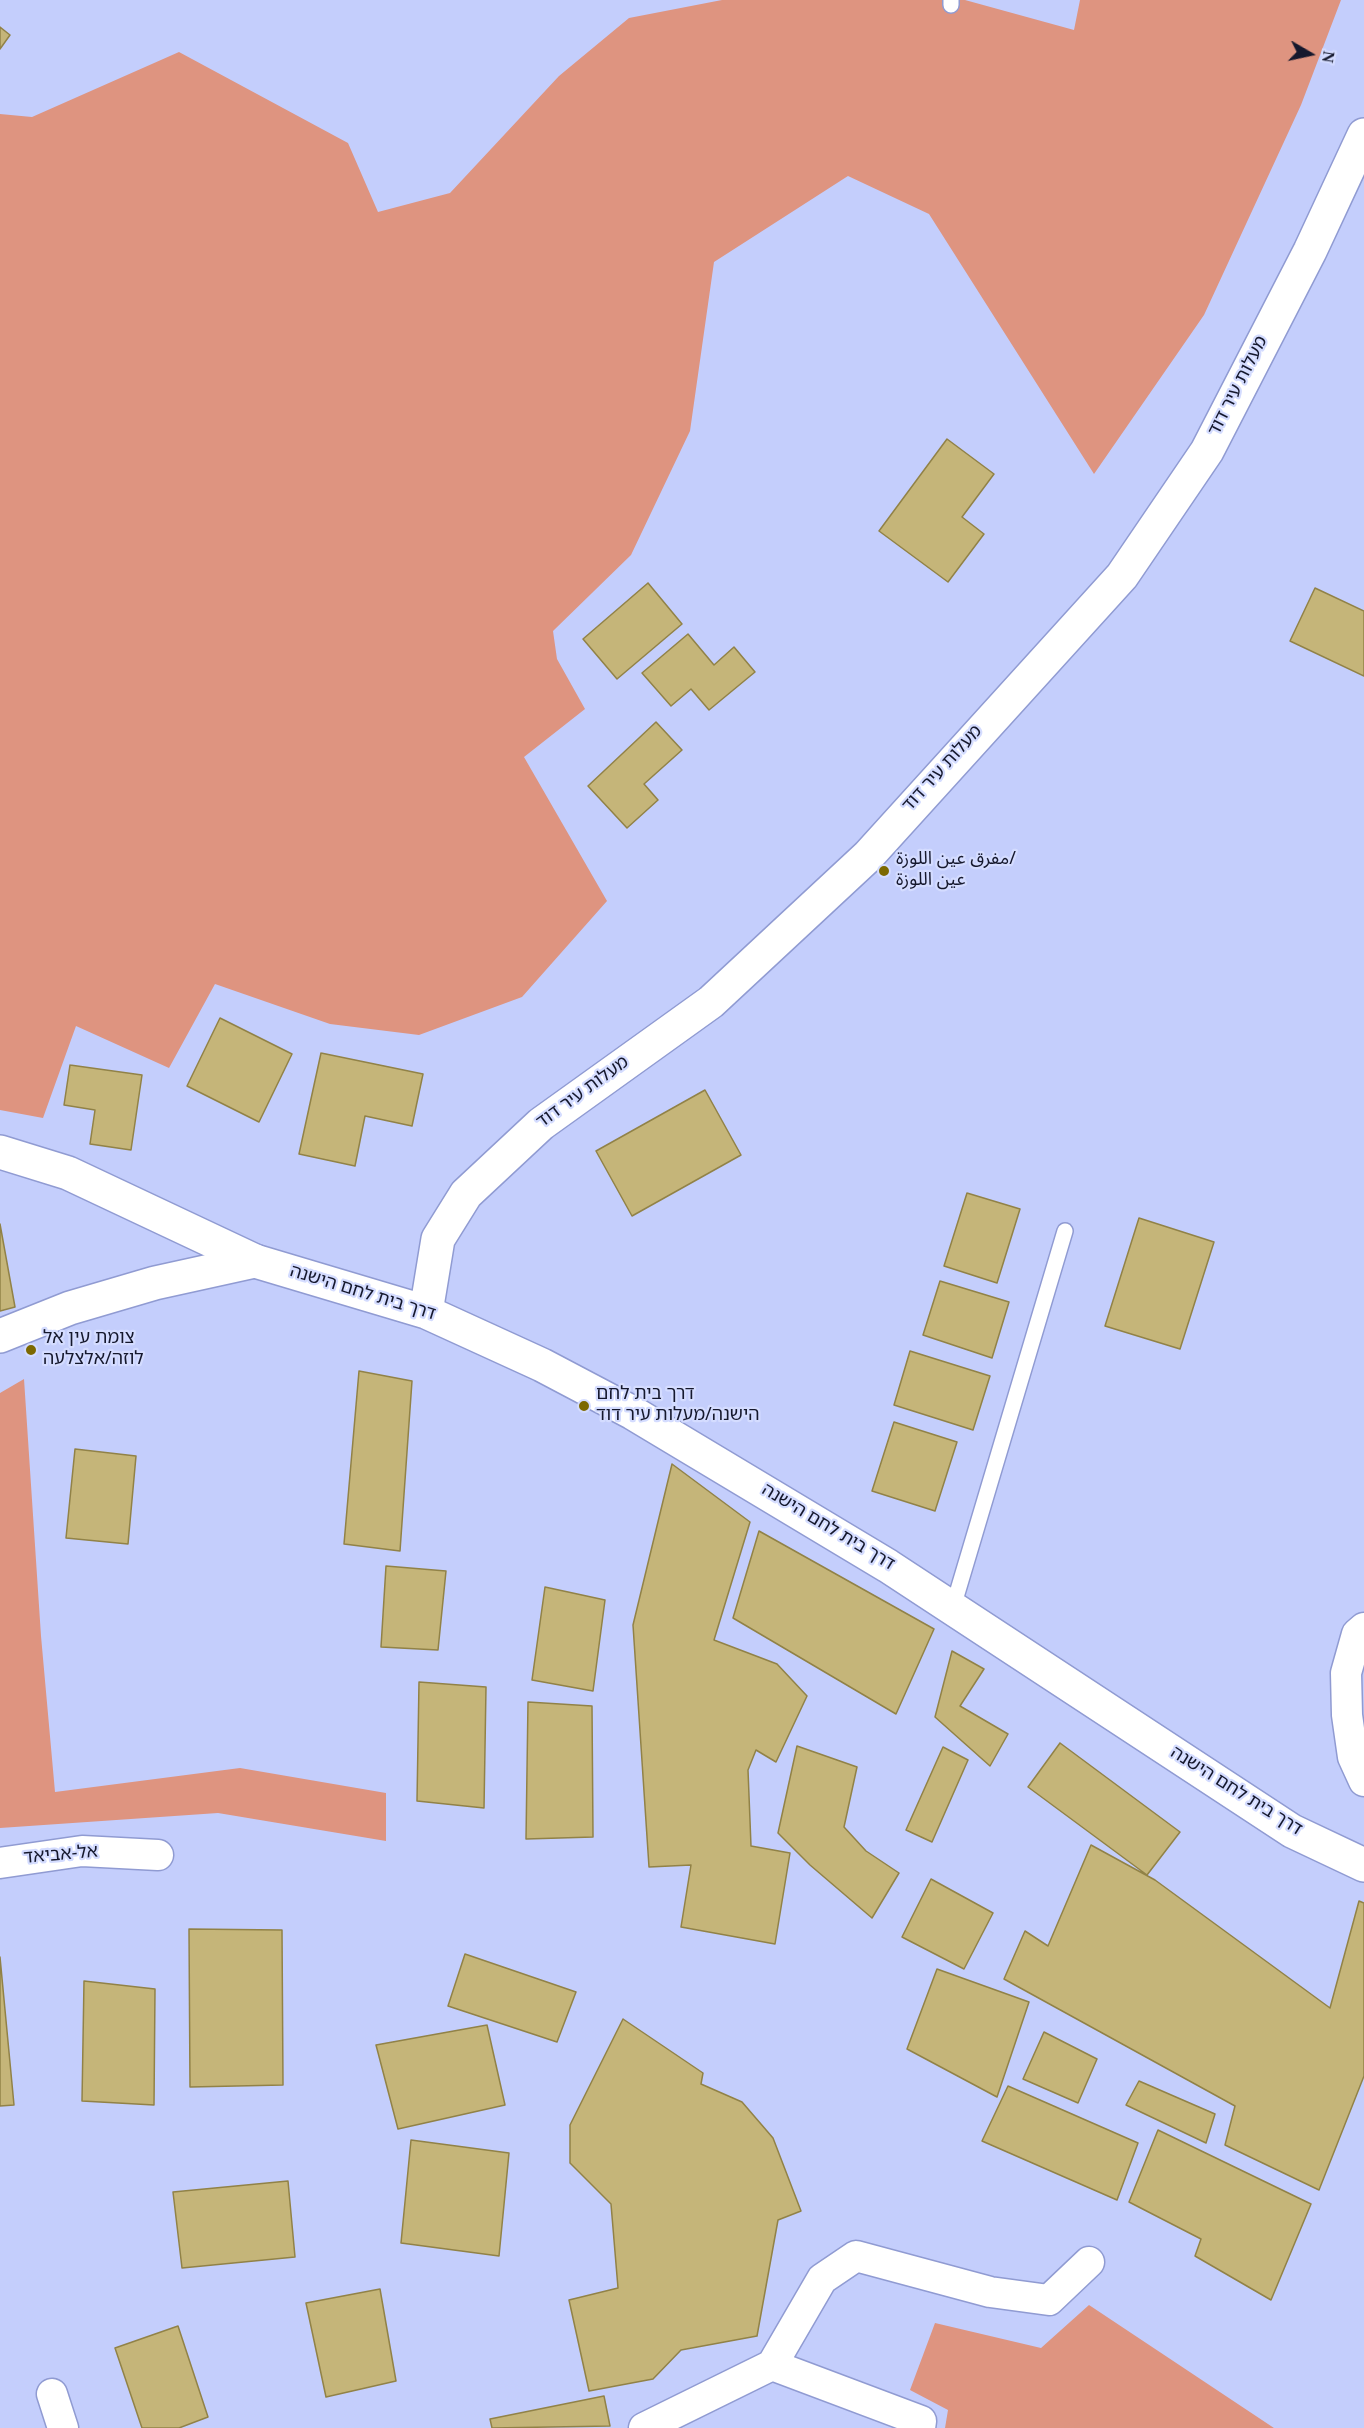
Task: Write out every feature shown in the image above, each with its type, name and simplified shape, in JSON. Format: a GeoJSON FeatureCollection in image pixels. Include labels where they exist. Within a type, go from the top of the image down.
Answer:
{"type":"FeatureCollection","features":[{"type":"Feature","properties":{"kind":"street","name":"מעלות עיר דוד"},"geometry":{"type":"LineString","coordinates":[[426,1312],[438,1239],[466,1194],[541,1124],[711,1002],[868,856],[1122,576],[1207,451],[1310,251],[1364,135]]}},
{"type":"Feature","properties":{"kind":"street","name":"דרך בית לחם הישנה"},"geometry":{"type":"LineString","coordinates":[[0,1152],[68,1173],[255,1261],[426,1312],[542,1365],[633,1413],[953,1607],[1292,1831],[1364,1864]]}},
{"type":"Feature","properties":{"kind":"street"},"geometry":{"type":"LineString","coordinates":[[0,1336],[70,1308],[155,1283],[255,1261]]}},
{"type":"Feature","properties":{"kind":"street"},"geometry":{"type":"LineString","coordinates":[[1364,1628],[1357,1634],[1346,1673],[1347,1716],[1353,1757],[1364,1781]]}},
{"type":"Feature","properties":{"kind":"street","name":"אל-אביאד"},"geometry":{"type":"LineString","coordinates":[[0,1863],[82,1851],[158,1855]]}},
{"type":"Feature","properties":{"kind":"street"},"geometry":{"type":"LineString","coordinates":[[644,2428],[772,2365],[822,2279],[856,2256],[990,2292],[1049,2300],[1089,2262]]}},
{"type":"Feature","properties":{"kind":"street"},"geometry":{"type":"LineString","coordinates":[[772,2365],[921,2421],[920,2428]]}},
{"type":"Feature","properties":{"kind":"street"},"geometry":{"type":"LineString","coordinates":[[52,2394],[63,2428]]}},
{"type":"Feature","properties":{"kind":"lane"},"geometry":{"type":"LineString","coordinates":[[953,1607],[1065,1232]]}},
{"type":"Feature","properties":{"kind":"shaded area"},"geometry":{"type":"Polygon","coordinates":[[[722,0],[965,0],[1074,30],[1080,0],[1341,0],[1301,105],[1204,315],[1094,474],[929,214],[848,176],[714,262],[690,431],[631,555],[553,631],[557,659],[585,709],[524,757],[607,901],[522,997],[419,1035],[330,1024],[215,984],[169,1068],[76,1026],[43,1118],[0,1110],[0,114],[32,117],[179,52],[348,143],[378,212],[450,193],[559,76],[629,18],[722,0]]]}},
{"type":"Feature","properties":{"kind":"shaded area"},"geometry":{"type":"Polygon","coordinates":[[[24,1379],[41,1636],[55,1792],[240,1768],[386,1793],[386,1841],[218,1813],[0,1828],[0,1393],[24,1379]]]}},
{"type":"Feature","properties":{"kind":"shaded area"},"geometry":{"type":"Polygon","coordinates":[[[1089,2305],[1274,2428],[945,2428],[948,2410],[910,2390],[935,2323],[1041,2348],[1089,2305]]]}},
{"type":"Feature","properties":{"kind":"building"},"geometry":{"type":"Polygon","coordinates":[[[0,27],[10,35],[0,49],[0,27]]]}},
{"type":"Feature","properties":{"kind":"building"},"geometry":{"type":"Polygon","coordinates":[[[947,439],[994,474],[962,517],[984,534],[948,582],[879,531],[947,439]]]}},
{"type":"Feature","properties":{"kind":"building"},"geometry":{"type":"Polygon","coordinates":[[[648,583],[682,624],[617,679],[583,639],[648,583]]]}},
{"type":"Feature","properties":{"kind":"building"},"geometry":{"type":"Polygon","coordinates":[[[1315,588],[1364,611],[1364,676],[1290,641],[1315,588]]]}},
{"type":"Feature","properties":{"kind":"building"},"geometry":{"type":"Polygon","coordinates":[[[688,634],[714,665],[734,647],[755,672],[709,710],[691,689],[671,706],[642,673],[688,634]]]}},
{"type":"Feature","properties":{"kind":"building"},"geometry":{"type":"Polygon","coordinates":[[[656,722],[682,750],[644,784],[658,800],[627,828],[588,786],[656,722]]]}},
{"type":"Feature","properties":{"kind":"building"},"geometry":{"type":"Polygon","coordinates":[[[220,1018],[292,1054],[259,1122],[187,1086],[220,1018]]]}},
{"type":"Feature","properties":{"kind":"building"},"geometry":{"type":"Polygon","coordinates":[[[321,1053],[423,1074],[412,1126],[365,1116],[355,1166],[299,1154],[321,1053]]]}},
{"type":"Feature","properties":{"kind":"building"},"geometry":{"type":"Polygon","coordinates":[[[70,1065],[142,1075],[131,1150],[90,1144],[95,1110],[64,1105],[70,1065]]]}},
{"type":"Feature","properties":{"kind":"building"},"geometry":{"type":"Polygon","coordinates":[[[705,1090],[741,1155],[632,1216],[596,1151],[705,1090]]]}},
{"type":"Feature","properties":{"kind":"building"},"geometry":{"type":"Polygon","coordinates":[[[967,1193],[1020,1209],[997,1283],[944,1266],[967,1193]]]}},
{"type":"Feature","properties":{"kind":"building"},"geometry":{"type":"Polygon","coordinates":[[[1139,1218],[1214,1242],[1180,1349],[1105,1326],[1139,1218]]]}},
{"type":"Feature","properties":{"kind":"building"},"geometry":{"type":"Polygon","coordinates":[[[0,1224],[15,1307],[0,1311],[0,1224]]]}},
{"type":"Feature","properties":{"kind":"building"},"geometry":{"type":"Polygon","coordinates":[[[940,1281],[1009,1302],[992,1358],[923,1335],[940,1281]]]}},
{"type":"Feature","properties":{"kind":"building"},"geometry":{"type":"Polygon","coordinates":[[[910,1351],[990,1376],[973,1430],[894,1405],[910,1351]]]}},
{"type":"Feature","properties":{"kind":"building"},"geometry":{"type":"Polygon","coordinates":[[[359,1371],[412,1381],[400,1551],[344,1544],[359,1371]]]}},
{"type":"Feature","properties":{"kind":"building"},"geometry":{"type":"Polygon","coordinates":[[[894,1422],[957,1442],[935,1511],[872,1491],[894,1422]]]}},
{"type":"Feature","properties":{"kind":"building"},"geometry":{"type":"Polygon","coordinates":[[[75,1449],[136,1456],[128,1544],[66,1538],[75,1449]]]}},
{"type":"Feature","properties":{"kind":"building"},"geometry":{"type":"Polygon","coordinates":[[[672,1464],[750,1522],[714,1640],[777,1664],[807,1696],[776,1762],[756,1750],[748,1770],[751,1846],[790,1853],[775,1944],[681,1927],[691,1865],[649,1867],[633,1625],[672,1464]]]}},
{"type":"Feature","properties":{"kind":"building"},"geometry":{"type":"Polygon","coordinates":[[[759,1531],[934,1629],[896,1714],[733,1618],[759,1531]]]}},
{"type":"Feature","properties":{"kind":"building"},"geometry":{"type":"Polygon","coordinates":[[[386,1566],[446,1571],[438,1650],[381,1647],[386,1566]]]}},
{"type":"Feature","properties":{"kind":"building"},"geometry":{"type":"Polygon","coordinates":[[[545,1587],[605,1600],[593,1691],[532,1680],[545,1587]]]}},
{"type":"Feature","properties":{"kind":"building"},"geometry":{"type":"Polygon","coordinates":[[[952,1651],[984,1669],[960,1706],[1008,1734],[990,1766],[935,1717],[952,1651]]]}},
{"type":"Feature","properties":{"kind":"building"},"geometry":{"type":"Polygon","coordinates":[[[419,1682],[486,1687],[484,1808],[417,1801],[419,1682]]]}},
{"type":"Feature","properties":{"kind":"building"},"geometry":{"type":"Polygon","coordinates":[[[528,1702],[592,1706],[593,1837],[526,1839],[528,1702]]]}},
{"type":"Feature","properties":{"kind":"building"},"geometry":{"type":"Polygon","coordinates":[[[1060,1743],[1180,1832],[1147,1875],[1028,1787],[1060,1743]]]}},
{"type":"Feature","properties":{"kind":"building"},"geometry":{"type":"Polygon","coordinates":[[[797,1746],[857,1767],[844,1827],[866,1851],[899,1873],[872,1918],[810,1865],[778,1833],[797,1746]]]}},
{"type":"Feature","properties":{"kind":"building"},"geometry":{"type":"Polygon","coordinates":[[[943,1747],[968,1760],[932,1842],[906,1830],[943,1747]]]}},
{"type":"Feature","properties":{"kind":"building"},"geometry":{"type":"Polygon","coordinates":[[[1091,1845],[1155,1880],[1330,2008],[1359,1901],[1364,1903],[1364,2076],[1319,2190],[1225,2145],[1235,2106],[1004,1979],[1025,1931],[1048,1946],[1091,1845]]]}},
{"type":"Feature","properties":{"kind":"building"},"geometry":{"type":"Polygon","coordinates":[[[931,1879],[993,1913],[964,1969],[902,1937],[931,1879]]]}},
{"type":"Feature","properties":{"kind":"building"},"geometry":{"type":"Polygon","coordinates":[[[189,1929],[282,1930],[283,2085],[190,2087],[189,1929]]]}},
{"type":"Feature","properties":{"kind":"building"},"geometry":{"type":"Polygon","coordinates":[[[465,1954],[576,1992],[557,2042],[448,2006],[465,1954]]]}},
{"type":"Feature","properties":{"kind":"building"},"geometry":{"type":"Polygon","coordinates":[[[0,1957],[14,2105],[0,2106],[0,1957]]]}},
{"type":"Feature","properties":{"kind":"building"},"geometry":{"type":"Polygon","coordinates":[[[937,1969],[1029,2002],[997,2097],[907,2049],[937,1969]]]}},
{"type":"Feature","properties":{"kind":"building"},"geometry":{"type":"Polygon","coordinates":[[[84,1981],[155,1989],[154,2105],[82,2101],[84,1981]]]}},
{"type":"Feature","properties":{"kind":"building"},"geometry":{"type":"Polygon","coordinates":[[[623,2019],[703,2073],[701,2084],[742,2102],[773,2138],[801,2211],[778,2220],[757,2336],[681,2350],[653,2379],[589,2391],[569,2300],[618,2288],[611,2204],[570,2163],[570,2125],[623,2019]]]}},
{"type":"Feature","properties":{"kind":"building"},"geometry":{"type":"Polygon","coordinates":[[[487,2025],[505,2105],[398,2129],[376,2045],[487,2025]]]}},
{"type":"Feature","properties":{"kind":"building"},"geometry":{"type":"Polygon","coordinates":[[[1044,2032],[1097,2059],[1078,2103],[1023,2079],[1044,2032]]]}},
{"type":"Feature","properties":{"kind":"building"},"geometry":{"type":"Polygon","coordinates":[[[1139,2081],[1215,2114],[1206,2143],[1126,2105],[1139,2081]]]}},
{"type":"Feature","properties":{"kind":"building"},"geometry":{"type":"Polygon","coordinates":[[[1008,2086],[1138,2143],[1117,2200],[982,2141],[1008,2086]]]}},
{"type":"Feature","properties":{"kind":"building"},"geometry":{"type":"Polygon","coordinates":[[[1158,2130],[1311,2204],[1271,2300],[1195,2256],[1201,2239],[1129,2202],[1158,2130]]]}},
{"type":"Feature","properties":{"kind":"building"},"geometry":{"type":"Polygon","coordinates":[[[411,2140],[509,2153],[499,2256],[401,2243],[411,2140]]]}},
{"type":"Feature","properties":{"kind":"building"},"geometry":{"type":"Polygon","coordinates":[[[288,2181],[295,2257],[182,2268],[173,2192],[288,2181]]]}},
{"type":"Feature","properties":{"kind":"building"},"geometry":{"type":"Polygon","coordinates":[[[380,2289],[396,2381],[326,2397],[306,2303],[380,2289]]]}},
{"type":"Feature","properties":{"kind":"building"},"geometry":{"type":"Polygon","coordinates":[[[178,2326],[208,2417],[179,2428],[142,2428],[115,2348],[178,2326]]]}},
{"type":"Feature","properties":{"kind":"building"},"geometry":{"type":"Polygon","coordinates":[[[604,2396],[610,2426],[492,2428],[490,2419],[604,2396]]]}},
{"type":"Feature","properties":{"kind":"place","name":"مفرق عين اللوزة/ عين اللوزة"},"geometry":{"type":"Point","coordinates":[884,871]}},
{"type":"Feature","properties":{"kind":"place","name":"צומת עין אל לוזה/אלצלעה"},"geometry":{"type":"Point","coordinates":[31,1350]}},
{"type":"Feature","properties":{"kind":"place","name":"דרך בית לחם הישנה/מעלות עיר דוד"},"geometry":{"type":"Point","coordinates":[584,1406]}}]}
